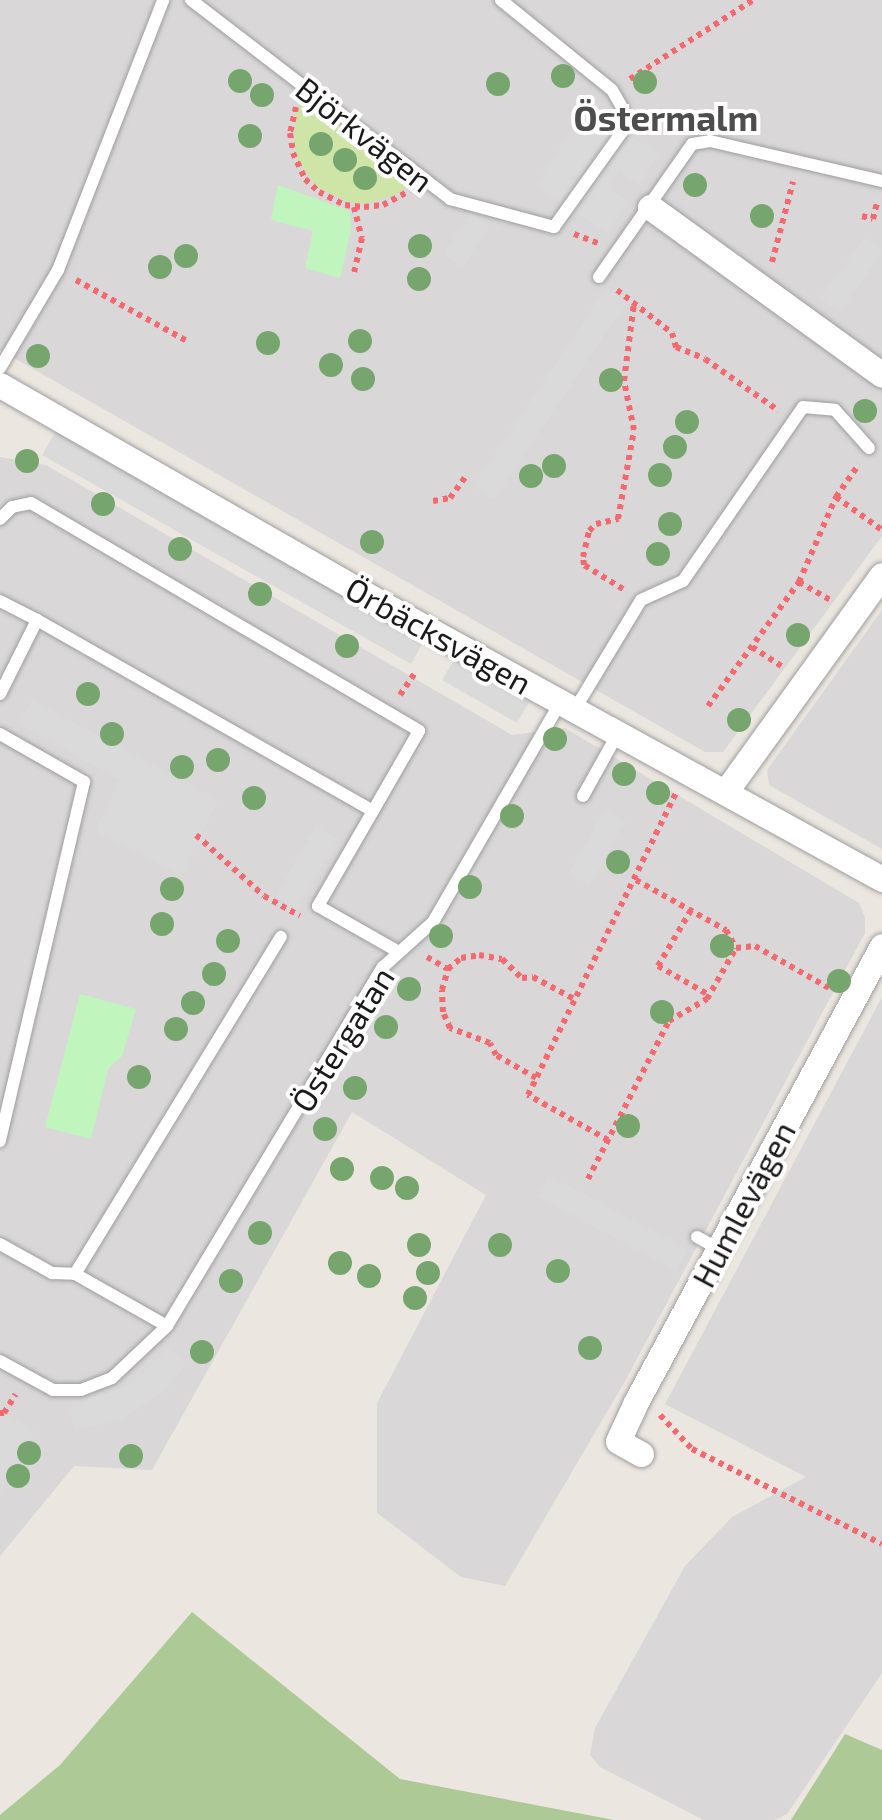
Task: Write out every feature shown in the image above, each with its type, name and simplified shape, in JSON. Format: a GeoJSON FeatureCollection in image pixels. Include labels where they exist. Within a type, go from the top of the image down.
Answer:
{"type":"FeatureCollection","features":[{"type":"Feature","properties":{"kind":"street"},"geometry":{"type":"LineString","coordinates":[[650,207],[882,374]]}},
{"type":"Feature","properties":{"kind":"street","name":"Örbäcksvägen"},"geometry":{"type":"LineString","coordinates":[[0,385],[882,879]]}},
{"type":"Feature","properties":{"kind":"street"},"geometry":{"type":"LineString","coordinates":[[726,791],[882,574]]}},
{"type":"Feature","properties":{"kind":"street","name":"Humlevägen"},"geometry":{"type":"LineString","coordinates":[[640,1454],[618,1442],[708,1243],[882,946]]}},
{"type":"Feature","properties":{"kind":"lane"},"geometry":{"type":"LineString","coordinates":[[0,368],[58,270],[163,0]]}},
{"type":"Feature","properties":{"kind":"lane","name":"Björkvägen"},"geometry":{"type":"LineString","coordinates":[[191,0],[450,198],[554,227]]}},
{"type":"Feature","properties":{"kind":"lane"},"geometry":{"type":"LineString","coordinates":[[501,0],[612,90],[624,109],[622,132],[554,227]]}},
{"type":"Feature","properties":{"kind":"lane"},"geometry":{"type":"LineString","coordinates":[[600,277],[692,144],[710,141],[882,181]]}},
{"type":"Feature","properties":{"kind":"lane"},"geometry":{"type":"LineString","coordinates":[[398,952],[433,922],[568,705],[640,600],[683,581],[803,407],[836,410],[870,448]]}},
{"type":"Feature","properties":{"kind":"lane"},"geometry":{"type":"LineString","coordinates":[[0,519],[12,507],[31,503],[418,731],[318,906]]}},
{"type":"Feature","properties":{"kind":"lane"},"geometry":{"type":"LineString","coordinates":[[0,601],[372,811]]}},
{"type":"Feature","properties":{"kind":"lane"},"geometry":{"type":"LineString","coordinates":[[0,694],[37,620]]}},
{"type":"Feature","properties":{"kind":"lane"},"geometry":{"type":"LineString","coordinates":[[583,796],[618,733]]}},
{"type":"Feature","properties":{"kind":"lane"},"geometry":{"type":"LineString","coordinates":[[0,734],[84,782],[0,1141]]}},
{"type":"Feature","properties":{"kind":"lane","name":"Östergatan"},"geometry":{"type":"LineString","coordinates":[[0,1360],[53,1390],[81,1390],[112,1378],[167,1326],[383,967],[398,952],[318,906]]}},
{"type":"Feature","properties":{"kind":"lane"},"geometry":{"type":"LineString","coordinates":[[75,1274],[281,937]]}},
{"type":"Feature","properties":{"kind":"lane"},"geometry":{"type":"LineString","coordinates":[[0,1244],[52,1274],[75,1274],[167,1326]]}},
{"type":"Feature","properties":{"kind":"path"},"geometry":{"type":"LineString","coordinates":[[612,90],[753,0]]}},
{"type":"Feature","properties":{"kind":"path"},"geometry":{"type":"LineString","coordinates":[[307,89],[291,124],[296,162],[319,192],[354,207],[392,201],[422,177]]}},
{"type":"Feature","properties":{"kind":"path"},"geometry":{"type":"LineString","coordinates":[[764,291],[799,162]]}},
{"type":"Feature","properties":{"kind":"path"},"geometry":{"type":"LineString","coordinates":[[354,207],[362,238],[354,272]]}},
{"type":"Feature","properties":{"kind":"path"},"geometry":{"type":"LineString","coordinates":[[554,227],[618,250]]}},
{"type":"Feature","properties":{"kind":"path"},"geometry":{"type":"LineString","coordinates":[[58,270],[189,342]]}},
{"type":"Feature","properties":{"kind":"path"},"geometry":{"type":"LineString","coordinates":[[600,277],[672,333],[676,348],[705,359],[793,421]]}},
{"type":"Feature","properties":{"kind":"path"},"geometry":{"type":"LineString","coordinates":[[634,303],[624,381],[634,430],[618,519],[596,524],[589,531],[583,557],[584,565],[640,600]]}},
{"type":"Feature","properties":{"kind":"path"},"geometry":{"type":"LineString","coordinates":[[708,706],[798,582],[836,497],[870,448]]}},
{"type":"Feature","properties":{"kind":"path"},"geometry":{"type":"LineString","coordinates":[[433,501],[450,498],[464,477]]}},
{"type":"Feature","properties":{"kind":"path"},"geometry":{"type":"LineString","coordinates":[[836,497],[882,530]]}},
{"type":"Feature","properties":{"kind":"path"},"geometry":{"type":"LineString","coordinates":[[798,582],[838,604]]}},
{"type":"Feature","properties":{"kind":"path"},"geometry":{"type":"LineString","coordinates":[[752,647],[790,672]]}},
{"type":"Feature","properties":{"kind":"path"},"geometry":{"type":"LineString","coordinates":[[608,1140],[528,1095],[679,787]]}},
{"type":"Feature","properties":{"kind":"path"},"geometry":{"type":"LineString","coordinates":[[196,835],[264,896],[298,917],[318,906]]}},
{"type":"Feature","properties":{"kind":"path"},"geometry":{"type":"LineString","coordinates":[[636,880],[726,930],[736,948]]}},
{"type":"Feature","properties":{"kind":"path"},"geometry":{"type":"LineString","coordinates":[[691,910],[658,966],[710,995]]}},
{"type":"Feature","properties":{"kind":"path"},"geometry":{"type":"LineString","coordinates":[[736,948],[755,946],[838,993]]}},
{"type":"Feature","properties":{"kind":"path"},"geometry":{"type":"LineString","coordinates":[[588,1178],[669,1021],[710,995],[736,948]]}},
{"type":"Feature","properties":{"kind":"path"},"geometry":{"type":"LineString","coordinates":[[536,1078],[496,1055],[490,1043],[450,1028],[443,1012],[442,990],[448,969],[460,958],[479,955],[502,960],[522,978],[533,977],[574,998]]}},
{"type":"Feature","properties":{"kind":"path"},"geometry":{"type":"LineString","coordinates":[[656,1410],[692,1449],[882,1544]]}},
{"type":"Feature","properties":{"kind":"shaded area"},"geometry":{"type":"Polygon","coordinates":[[[0,0],[882,0],[882,536],[723,752],[705,752],[0,350],[0,0]]]}},
{"type":"Feature","properties":{"kind":"shaded area"},"geometry":{"type":"Polygon","coordinates":[[[587,107],[659,154],[639,185],[619,172],[608,188],[628,202],[607,233],[535,186],[587,107]]]}},
{"type":"Feature","properties":{"kind":"shaded area"},"geometry":{"type":"Polygon","coordinates":[[[471,213],[490,226],[463,267],[443,254],[471,213]]]}},
{"type":"Feature","properties":{"kind":"shaded area"},"geometry":{"type":"Polygon","coordinates":[[[865,237],[882,253],[840,312],[820,298],[865,237]]]}},
{"type":"Feature","properties":{"kind":"shaded area"},"geometry":{"type":"Polygon","coordinates":[[[606,288],[627,302],[494,500],[473,486],[606,288]]]}},
{"type":"Feature","properties":{"kind":"shaded area"},"geometry":{"type":"Polygon","coordinates":[[[56,431],[425,639],[411,664],[42,455],[56,431]]]}},
{"type":"Feature","properties":{"kind":"shaded area"},"geometry":{"type":"Polygon","coordinates":[[[0,457],[46,465],[512,735],[565,728],[859,903],[865,917],[865,933],[624,1383],[505,1586],[461,1577],[377,1513],[377,1403],[486,1195],[352,1112],[152,1470],[74,1466],[0,1556],[0,457]]]}},
{"type":"Feature","properties":{"kind":"shaded area"},"geometry":{"type":"Polygon","coordinates":[[[882,610],[882,849],[769,785],[767,770],[882,610]]]}},
{"type":"Feature","properties":{"kind":"shaded area"},"geometry":{"type":"Polygon","coordinates":[[[454,660],[529,702],[517,723],[442,680],[454,660]]]}},
{"type":"Feature","properties":{"kind":"shaded area"},"geometry":{"type":"Polygon","coordinates":[[[32,700],[218,800],[181,876],[95,831],[120,780],[19,724],[32,700]]]}},
{"type":"Feature","properties":{"kind":"shaded area"},"geometry":{"type":"Polygon","coordinates":[[[605,809],[626,821],[589,886],[568,874],[605,809]]]}},
{"type":"Feature","properties":{"kind":"shaded area"},"geometry":{"type":"Polygon","coordinates":[[[316,826],[338,840],[297,909],[275,896],[316,826]]]}},
{"type":"Feature","properties":{"kind":"shaded area"},"geometry":{"type":"Polygon","coordinates":[[[882,997],[882,1673],[787,1814],[775,1820],[704,1820],[600,1767],[590,1755],[595,1728],[685,1566],[732,1517],[806,1477],[665,1404],[882,997]]]}},
{"type":"Feature","properties":{"kind":"shaded area"},"geometry":{"type":"Polygon","coordinates":[[[549,1175],[687,1249],[676,1270],[537,1197],[549,1175]]]}},
{"type":"Feature","properties":{"kind":"shaded area"},"geometry":{"type":"Polygon","coordinates":[[[168,1348],[186,1364],[165,1391],[121,1420],[74,1431],[70,1404],[129,1385],[168,1348]]]}},
{"type":"Feature","properties":{"kind":"shaded area"},"geometry":{"type":"Polygon","coordinates":[[[0,1411],[35,1431],[0,1493],[0,1411]]]}},
{"type":"Feature","properties":{"kind":"green space"},"geometry":{"type":"Polygon","coordinates":[[[303,98],[413,182],[399,193],[366,204],[348,202],[317,187],[298,161],[294,145],[296,113],[303,98]]]}},
{"type":"Feature","properties":{"kind":"green space"},"geometry":{"type":"Polygon","coordinates":[[[278,185],[350,211],[351,229],[340,278],[305,268],[313,231],[271,220],[278,185]]]}},
{"type":"Feature","properties":{"kind":"green space"},"geometry":{"type":"Polygon","coordinates":[[[80,994],[136,1009],[122,1056],[108,1069],[91,1139],[45,1127],[80,994]]]}},
{"type":"Feature","properties":{"kind":"green space"},"geometry":{"type":"Polygon","coordinates":[[[192,1612],[400,1779],[614,1820],[0,1820],[0,1815],[60,1765],[192,1612]]]}},
{"type":"Feature","properties":{"kind":"green space"},"geometry":{"type":"Polygon","coordinates":[[[845,1734],[882,1750],[882,1820],[791,1820],[845,1734]]]}},
{"type":"Feature","properties":{"kind":"district","name":"Östermalm"},"geometry":{"type":"Point","coordinates":[666,117]}}]}
